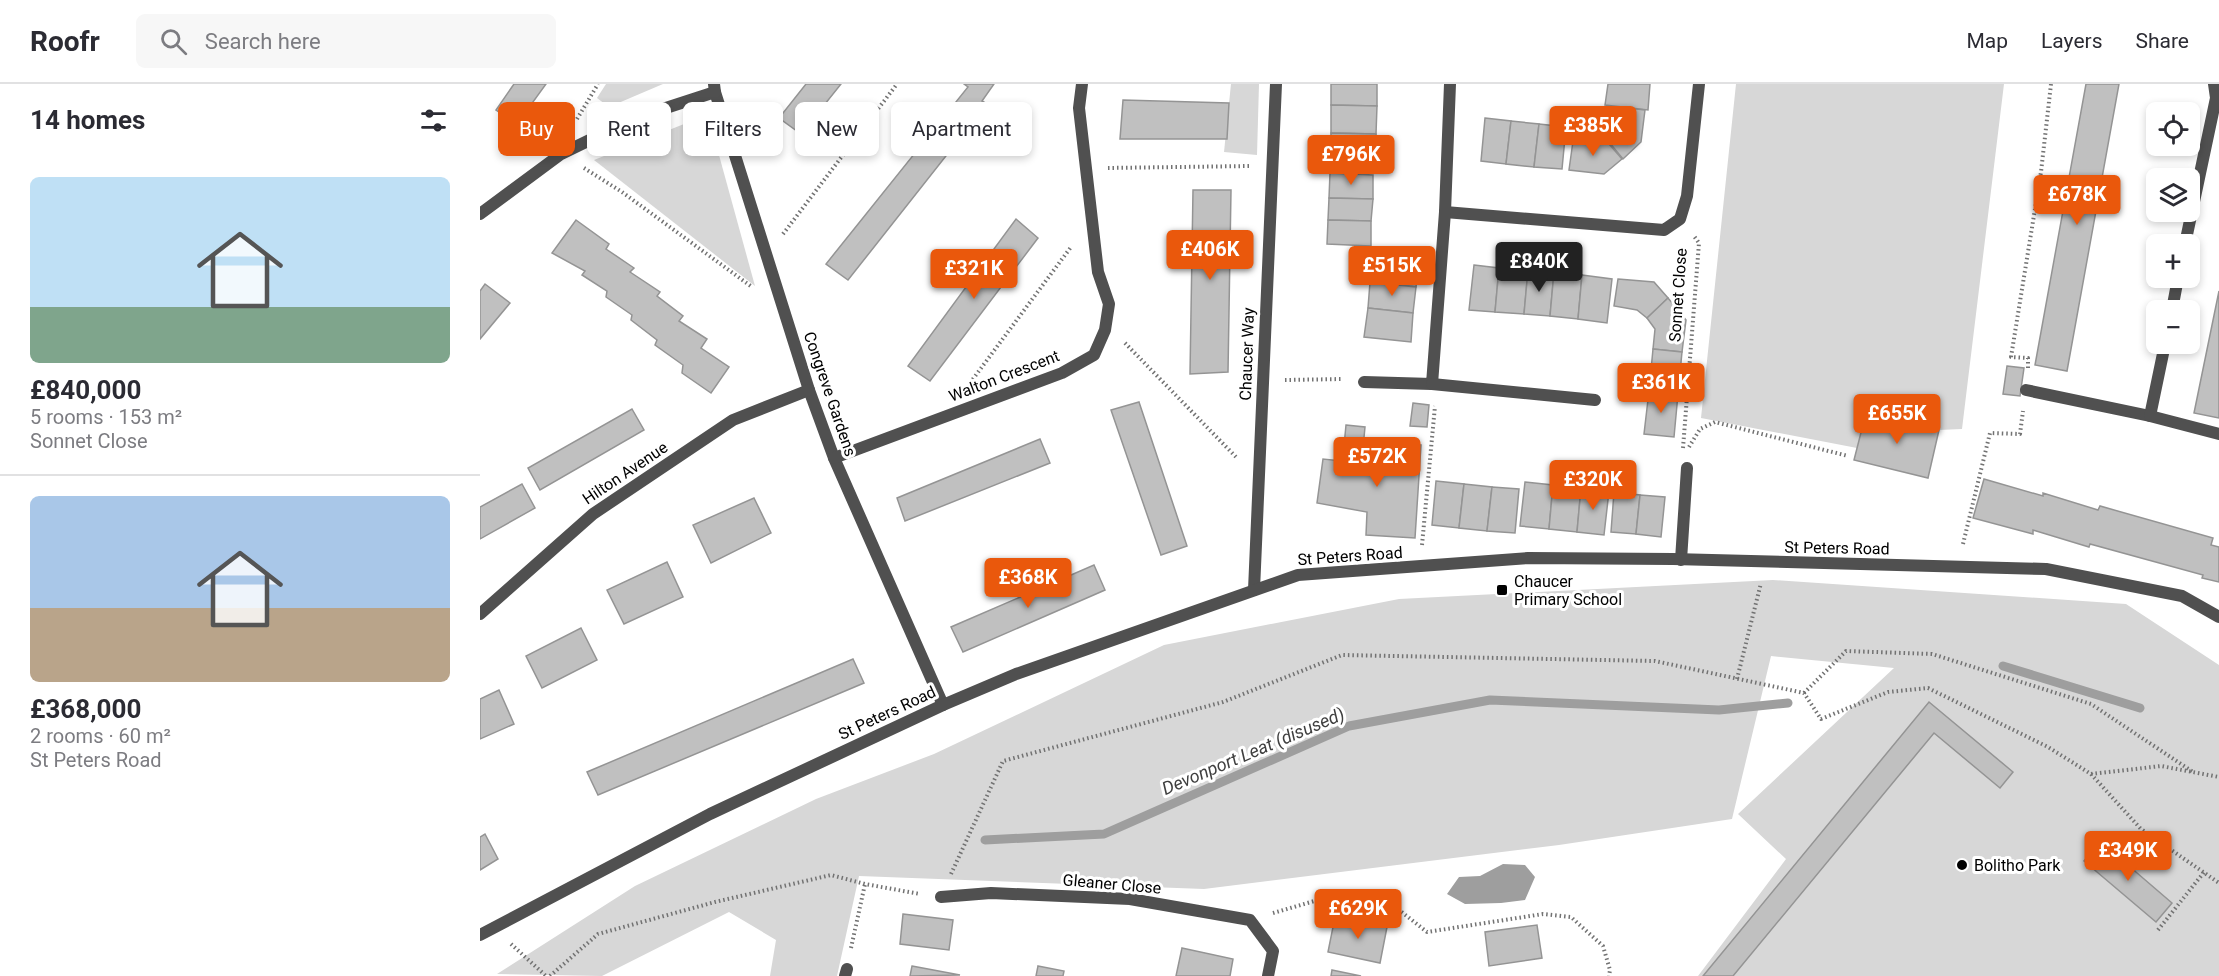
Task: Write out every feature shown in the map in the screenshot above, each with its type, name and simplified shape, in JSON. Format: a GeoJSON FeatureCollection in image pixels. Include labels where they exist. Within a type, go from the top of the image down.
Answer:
{"type":"FeatureCollection","features":[{"type":"Feature","properties":{"kind":"street","name":"Walton Crescent"},"geometry":{"type":"LineString","coordinates":[[834,458],[1062,373],[1094,355],[1106,323],[1109,304],[1098,272],[1079,108],[1082,84]]}},
{"type":"Feature","properties":{"kind":"street","name":"Chaucer Way"},"geometry":{"type":"LineString","coordinates":[[1254,590],[1276,84]]}},
{"type":"Feature","properties":{"kind":"street"},"geometry":{"type":"LineString","coordinates":[[1435,384],[1450,84]]}},
{"type":"Feature","properties":{"kind":"street"},"geometry":{"type":"LineString","coordinates":[[1680,219],[1687,196],[1699,84]]}},
{"type":"Feature","properties":{"kind":"street"},"geometry":{"type":"LineString","coordinates":[[2187,234],[2218,99],[2214,84]]}},
{"type":"Feature","properties":{"kind":"street","name":"Congreve Gardens"},"geometry":{"type":"LineString","coordinates":[[714,88],[809,390],[834,458],[943,705]]}},
{"type":"Feature","properties":{"kind":"street"},"geometry":{"type":"LineString","coordinates":[[575,147],[635,118],[714,88]]}},
{"type":"Feature","properties":{"kind":"street"},"geometry":{"type":"LineString","coordinates":[[480,214],[558,156]]}},
{"type":"Feature","properties":{"kind":"street","name":"Sonnet Close"},"geometry":{"type":"LineString","coordinates":[[1445,212],[1664,230],[1680,219]]}},
{"type":"Feature","properties":{"kind":"street"},"geometry":{"type":"LineString","coordinates":[[2150,416],[2163,354]]}},
{"type":"Feature","properties":{"kind":"street"},"geometry":{"type":"LineString","coordinates":[[1369,382],[1435,384],[1595,400]]}},
{"type":"Feature","properties":{"kind":"street","name":"Hilton Avenue"},"geometry":{"type":"LineString","coordinates":[[480,614],[593,514],[734,420],[809,390]]}},
{"type":"Feature","properties":{"kind":"street"},"geometry":{"type":"LineString","coordinates":[[2026,390],[2150,416],[2219,435]]}},
{"type":"Feature","properties":{"kind":"street"},"geometry":{"type":"LineString","coordinates":[[1681,560],[1685,462]]}},
{"type":"Feature","properties":{"kind":"street","name":"St Peters Road"},"geometry":{"type":"LineString","coordinates":[[480,935],[710,814],[943,705],[1016,674],[1298,575],[1528,558],[2046,569],[2182,596],[2219,617]]}},
{"type":"Feature","properties":{"kind":"street","name":"Gleaner Close"},"geometry":{"type":"LineString","coordinates":[[941,897],[991,893],[1130,899],[1250,920]]}},
{"type":"Feature","properties":{"kind":"street"},"geometry":{"type":"LineString","coordinates":[[1250,920],[1273,951],[1268,976]]}},
{"type":"Feature","properties":{"kind":"path"},"geometry":{"type":"LineString","coordinates":[[766,255],[897,84]]}},
{"type":"Feature","properties":{"kind":"path"},"geometry":{"type":"LineString","coordinates":[[1957,567],[1990,433],[2020,434],[2028,358],[2012,357],[2041,172],[2051,84]]}},
{"type":"Feature","properties":{"kind":"path"},"geometry":{"type":"LineString","coordinates":[[564,156],[622,192],[783,309]]}},
{"type":"Feature","properties":{"kind":"path"},"geometry":{"type":"LineString","coordinates":[[1086,168],[1272,166]]}},
{"type":"Feature","properties":{"kind":"path"},"geometry":{"type":"LineString","coordinates":[[944,417],[1092,219]]}},
{"type":"Feature","properties":{"kind":"path","name":"Sonnet Close"},"geometry":{"type":"LineString","coordinates":[[1680,219],[1699,243],[1685,462]]}},
{"type":"Feature","properties":{"kind":"path"},"geometry":{"type":"LineString","coordinates":[[1106,323],[1258,480]]}},
{"type":"Feature","properties":{"kind":"path"},"geometry":{"type":"LineString","coordinates":[[1263,381],[1326,378],[1369,382]]}},
{"type":"Feature","properties":{"kind":"path"},"geometry":{"type":"LineString","coordinates":[[1420,567],[1435,384]]}},
{"type":"Feature","properties":{"kind":"path"},"geometry":{"type":"LineString","coordinates":[[1685,462],[1689,444],[1700,429],[1715,422],[1848,456]]}},
{"type":"Feature","properties":{"kind":"path"},"geometry":{"type":"LineString","coordinates":[[1737,679],[1764,563]]}},
{"type":"Feature","properties":{"kind":"path"},"geometry":{"type":"LineString","coordinates":[[1804,693],[1845,651],[1932,654],[2091,705],[2193,772]]}},
{"type":"Feature","properties":{"kind":"path"},"geometry":{"type":"LineString","coordinates":[[494,928],[548,976],[598,934],[716,902],[831,875],[865,884],[941,897],[1003,760],[1223,702],[1342,655],[1655,662],[1804,693],[1821,718],[1888,692],[1928,688],[2048,747],[2091,774],[2141,829],[2205,871],[2219,883]]}},
{"type":"Feature","properties":{"kind":"path"},"geometry":{"type":"LineString","coordinates":[[2091,774],[2161,766],[2219,777]]}},
{"type":"Feature","properties":{"kind":"path"},"geometry":{"type":"LineString","coordinates":[[2158,930],[2205,871]]}},
{"type":"Feature","properties":{"kind":"path"},"geometry":{"type":"LineString","coordinates":[[846,973],[865,884]]}},
{"type":"Feature","properties":{"kind":"path"},"geometry":{"type":"LineString","coordinates":[[1250,920],[1335,895],[1389,902],[1427,932],[1543,914],[1571,917],[1603,946],[1610,970],[1609,976]]}},
{"type":"Feature","properties":{"kind":"shaded area"},"geometry":{"type":"Polygon","coordinates":[[[606,84],[663,84],[621,102],[602,102],[597,98],[606,84]]]}},
{"type":"Feature","properties":{"kind":"shaded area"},"geometry":{"type":"Polygon","coordinates":[[[1231,84],[1259,84],[1257,155],[1224,152],[1231,84]]]}},
{"type":"Feature","properties":{"kind":"shaded area"},"geometry":{"type":"Polygon","coordinates":[[[1736,84],[2004,84],[1962,429],[1939,430],[1866,413],[1857,448],[1701,418],[1736,84]]]}},
{"type":"Feature","properties":{"kind":"shaded area"},"geometry":{"type":"Polygon","coordinates":[[[683,124],[683,156],[719,156],[755,286],[594,160],[604,156],[671,156],[671,129],[683,124]]]}},
{"type":"Feature","properties":{"kind":"shaded area"},"geometry":{"type":"Polygon","coordinates":[[[1773,580],[2126,604],[2219,665],[2219,976],[1698,976],[1786,859],[1738,814],[1894,668],[1771,656],[1732,819],[1559,845],[1204,889],[859,876],[837,976],[770,976],[776,940],[729,912],[602,976],[497,974],[635,886],[816,799],[934,754],[1164,645],[1399,599],[1773,580]]]}},
{"type":"Feature","properties":{"kind":"shaded area"},"geometry":{"type":"Polygon","coordinates":[[[1503,864],[1525,865],[1535,877],[1525,900],[1465,904],[1447,894],[1459,877],[1480,876],[1503,864]]]}},
{"type":"Feature","properties":{"kind":"building"},"geometry":{"type":"Polygon","coordinates":[[[514,84],[546,84],[533,102],[502,102],[514,84]]]}},
{"type":"Feature","properties":{"kind":"building"},"geometry":{"type":"Polygon","coordinates":[[[806,84],[841,84],[827,102],[795,102],[795,130],[783,121],[783,113],[806,84]]]}},
{"type":"Feature","properties":{"kind":"building"},"geometry":{"type":"Polygon","coordinates":[[[964,84],[994,84],[982,101],[984,102],[956,102],[968,87],[964,84]]]}},
{"type":"Feature","properties":{"kind":"building"},"geometry":{"type":"Polygon","coordinates":[[[1331,84],[1377,84],[1377,106],[1331,105],[1331,84]]]}},
{"type":"Feature","properties":{"kind":"building"},"geometry":{"type":"Polygon","coordinates":[[[1608,84],[1650,84],[1648,110],[1605,105],[1608,84]]]}},
{"type":"Feature","properties":{"kind":"building"},"geometry":{"type":"Polygon","coordinates":[[[2086,84],[2119,84],[2067,371],[2035,365],[2086,84]]]}},
{"type":"Feature","properties":{"kind":"building"},"geometry":{"type":"Polygon","coordinates":[[[1123,100],[1229,103],[1227,139],[1120,139],[1123,100]]]}},
{"type":"Feature","properties":{"kind":"building"},"geometry":{"type":"Polygon","coordinates":[[[1331,105],[1377,106],[1376,134],[1331,133],[1331,105]]]}},
{"type":"Feature","properties":{"kind":"building"},"geometry":{"type":"Polygon","coordinates":[[[1618,107],[1645,110],[1641,142],[1623,159],[1604,136],[1614,126],[1618,107]]]}},
{"type":"Feature","properties":{"kind":"building"},"geometry":{"type":"Polygon","coordinates":[[[1485,118],[1511,121],[1506,164],[1481,161],[1485,118]]]}},
{"type":"Feature","properties":{"kind":"building"},"geometry":{"type":"Polygon","coordinates":[[[1511,121],[1539,124],[1534,167],[1506,164],[1511,121]]]}},
{"type":"Feature","properties":{"kind":"building"},"geometry":{"type":"Polygon","coordinates":[[[1539,124],[1566,127],[1562,169],[1534,167],[1539,124]]]}},
{"type":"Feature","properties":{"kind":"building"},"geometry":{"type":"Polygon","coordinates":[[[1331,133],[1376,134],[1376,167],[1330,167],[1331,133]]]}},
{"type":"Feature","properties":{"kind":"building"},"geometry":{"type":"Polygon","coordinates":[[[1603,137],[1622,159],[1604,174],[1569,170],[1573,141],[1593,144],[1603,137]]]}},
{"type":"Feature","properties":{"kind":"building"},"geometry":{"type":"Polygon","coordinates":[[[913,156],[946,156],[848,280],[826,264],[913,156]]]}},
{"type":"Feature","properties":{"kind":"building"},"geometry":{"type":"Polygon","coordinates":[[[1330,173],[1373,175],[1373,199],[1329,198],[1330,173]]]}},
{"type":"Feature","properties":{"kind":"building"},"geometry":{"type":"Polygon","coordinates":[[[1193,190],[1231,190],[1228,372],[1190,374],[1193,190]]]}},
{"type":"Feature","properties":{"kind":"building"},"geometry":{"type":"Polygon","coordinates":[[[1329,198],[1373,199],[1371,221],[1328,220],[1329,198]]]}},
{"type":"Feature","properties":{"kind":"building"},"geometry":{"type":"Polygon","coordinates":[[[1016,219],[1038,238],[930,381],[908,366],[1016,219]]]}},
{"type":"Feature","properties":{"kind":"building"},"geometry":{"type":"Polygon","coordinates":[[[576,220],[609,244],[606,249],[634,268],[630,272],[660,292],[657,296],[683,316],[679,321],[707,339],[701,348],[729,367],[711,393],[682,373],[683,365],[655,345],[657,340],[631,320],[632,315],[606,297],[607,291],[582,275],[585,271],[552,253],[576,220]]]}},
{"type":"Feature","properties":{"kind":"building"},"geometry":{"type":"Polygon","coordinates":[[[1328,220],[1371,221],[1371,246],[1327,244],[1328,220]]]}},
{"type":"Feature","properties":{"kind":"building"},"geometry":{"type":"Polygon","coordinates":[[[1373,258],[1419,263],[1416,287],[1370,282],[1373,258]]]}},
{"type":"Feature","properties":{"kind":"building"},"geometry":{"type":"Polygon","coordinates":[[[1474,265],[1499,268],[1495,312],[1469,310],[1474,265]]]}},
{"type":"Feature","properties":{"kind":"building"},"geometry":{"type":"Polygon","coordinates":[[[1499,268],[1528,270],[1524,314],[1495,312],[1499,268]]]}},
{"type":"Feature","properties":{"kind":"building"},"geometry":{"type":"Polygon","coordinates":[[[1528,270],[1554,272],[1550,316],[1524,314],[1528,270]]]}},
{"type":"Feature","properties":{"kind":"building"},"geometry":{"type":"Polygon","coordinates":[[[1554,272],[1582,275],[1578,319],[1550,316],[1554,272]]]}},
{"type":"Feature","properties":{"kind":"building"},"geometry":{"type":"Polygon","coordinates":[[[1582,275],[1612,279],[1607,323],[1578,319],[1582,275]]]}},
{"type":"Feature","properties":{"kind":"building"},"geometry":{"type":"Polygon","coordinates":[[[1618,279],[1654,282],[1668,298],[1647,318],[1637,310],[1614,306],[1618,279]]]}},
{"type":"Feature","properties":{"kind":"building"},"geometry":{"type":"Polygon","coordinates":[[[1370,282],[1416,287],[1413,313],[1368,308],[1370,282]]]}},
{"type":"Feature","properties":{"kind":"building"},"geometry":{"type":"Polygon","coordinates":[[[485,284],[510,303],[480,339],[480,291],[485,284]]]}},
{"type":"Feature","properties":{"kind":"building"},"geometry":{"type":"Polygon","coordinates":[[[2219,291],[2219,418],[2194,413],[2219,291]]]}},
{"type":"Feature","properties":{"kind":"building"},"geometry":{"type":"Polygon","coordinates":[[[1668,298],[1686,320],[1682,352],[1653,349],[1655,329],[1647,318],[1668,298]]]}},
{"type":"Feature","properties":{"kind":"building"},"geometry":{"type":"Polygon","coordinates":[[[1368,308],[1413,313],[1411,342],[1364,337],[1368,308]]]}},
{"type":"Feature","properties":{"kind":"building"},"geometry":{"type":"Polygon","coordinates":[[[1653,349],[1682,352],[1678,394],[1649,391],[1653,349]]]}},
{"type":"Feature","properties":{"kind":"building"},"geometry":{"type":"Polygon","coordinates":[[[2007,366],[2024,368],[2020,396],[2003,394],[2007,366]]]}},
{"type":"Feature","properties":{"kind":"building"},"geometry":{"type":"Polygon","coordinates":[[[1649,391],[1678,394],[1674,437],[1644,434],[1649,391]]]}},
{"type":"Feature","properties":{"kind":"building"},"geometry":{"type":"Polygon","coordinates":[[[1139,402],[1187,546],[1161,555],[1111,410],[1139,402]]]}},
{"type":"Feature","properties":{"kind":"building"},"geometry":{"type":"Polygon","coordinates":[[[1413,403],[1429,405],[1427,427],[1410,426],[1413,403]]]}},
{"type":"Feature","properties":{"kind":"building"},"geometry":{"type":"Polygon","coordinates":[[[632,409],[644,430],[540,490],[528,468],[632,409]]]}},
{"type":"Feature","properties":{"kind":"building"},"geometry":{"type":"Polygon","coordinates":[[[1866,413],[1939,430],[1928,478],[1854,460],[1866,413]]]}},
{"type":"Feature","properties":{"kind":"building"},"geometry":{"type":"Polygon","coordinates":[[[1346,425],[1365,427],[1363,448],[1344,446],[1346,425]]]}},
{"type":"Feature","properties":{"kind":"building"},"geometry":{"type":"Polygon","coordinates":[[[1040,439],[1050,463],[905,521],[897,498],[1040,439]]]}},
{"type":"Feature","properties":{"kind":"building"},"geometry":{"type":"Polygon","coordinates":[[[1372,442],[1421,445],[1415,538],[1366,535],[1367,512],[1317,503],[1323,459],[1370,464],[1372,442]]]}},
{"type":"Feature","properties":{"kind":"building"},"geometry":{"type":"Polygon","coordinates":[[[1984,479],[2043,496],[2043,493],[2098,510],[2100,506],[2213,538],[2211,545],[2219,547],[2219,582],[2202,578],[2203,575],[2090,544],[2089,547],[2033,530],[2033,534],[1973,518],[1984,479]]]}},
{"type":"Feature","properties":{"kind":"building"},"geometry":{"type":"Polygon","coordinates":[[[1436,481],[1464,484],[1459,528],[1432,525],[1436,481]]]}},
{"type":"Feature","properties":{"kind":"building"},"geometry":{"type":"Polygon","coordinates":[[[1525,482],[1553,485],[1549,529],[1520,526],[1525,482]]]}},
{"type":"Feature","properties":{"kind":"building"},"geometry":{"type":"Polygon","coordinates":[[[522,484],[535,508],[480,539],[480,507],[522,484]]]}},
{"type":"Feature","properties":{"kind":"building"},"geometry":{"type":"Polygon","coordinates":[[[1464,484],[1492,487],[1487,531],[1459,528],[1464,484]]]}},
{"type":"Feature","properties":{"kind":"building"},"geometry":{"type":"Polygon","coordinates":[[[1553,485],[1581,488],[1577,532],[1549,529],[1553,485]]]}},
{"type":"Feature","properties":{"kind":"building"},"geometry":{"type":"Polygon","coordinates":[[[1492,487],[1519,489],[1515,533],[1487,531],[1492,487]]]}},
{"type":"Feature","properties":{"kind":"building"},"geometry":{"type":"Polygon","coordinates":[[[1581,488],[1609,491],[1604,535],[1577,532],[1581,488]]]}},
{"type":"Feature","properties":{"kind":"building"},"geometry":{"type":"Polygon","coordinates":[[[1614,492],[1640,495],[1636,534],[1611,532],[1614,492]]]}},
{"type":"Feature","properties":{"kind":"building"},"geometry":{"type":"Polygon","coordinates":[[[1640,495],[1665,497],[1661,537],[1636,534],[1640,495]]]}},
{"type":"Feature","properties":{"kind":"building"},"geometry":{"type":"Polygon","coordinates":[[[754,498],[771,533],[711,563],[693,525],[754,498]]]}},
{"type":"Feature","properties":{"kind":"building"},"geometry":{"type":"Polygon","coordinates":[[[667,562],[683,597],[624,624],[607,590],[667,562]]]}},
{"type":"Feature","properties":{"kind":"building"},"geometry":{"type":"Polygon","coordinates":[[[1094,565],[1105,590],[963,652],[951,627],[1094,565]]]}},
{"type":"Feature","properties":{"kind":"building"},"geometry":{"type":"Polygon","coordinates":[[[581,628],[597,660],[542,688],[526,656],[581,628]]]}},
{"type":"Feature","properties":{"kind":"building"},"geometry":{"type":"Polygon","coordinates":[[[853,659],[864,683],[598,795],[587,772],[853,659]]]}},
{"type":"Feature","properties":{"kind":"building"},"geometry":{"type":"Polygon","coordinates":[[[499,690],[514,724],[480,739],[480,699],[499,690]]]}},
{"type":"Feature","properties":{"kind":"building"},"geometry":{"type":"Polygon","coordinates":[[[1929,702],[2013,772],[2000,788],[1934,733],[1733,976],[1703,976],[1929,702]]]}},
{"type":"Feature","properties":{"kind":"building"},"geometry":{"type":"Polygon","coordinates":[[[485,834],[498,859],[480,870],[480,837],[485,834]]]}},
{"type":"Feature","properties":{"kind":"building"},"geometry":{"type":"Polygon","coordinates":[[[2101,842],[2172,903],[2156,922],[2084,861],[2101,842]]]}},
{"type":"Feature","properties":{"kind":"building"},"geometry":{"type":"Polygon","coordinates":[[[903,914],[953,920],[949,950],[900,944],[903,914]]]}},
{"type":"Feature","properties":{"kind":"building"},"geometry":{"type":"Polygon","coordinates":[[[1335,917],[1387,927],[1380,963],[1328,952],[1335,917]]]}},
{"type":"Feature","properties":{"kind":"building"},"geometry":{"type":"Polygon","coordinates":[[[1537,925],[1542,958],[1489,966],[1485,932],[1537,925]]]}},
{"type":"Feature","properties":{"kind":"building"},"geometry":{"type":"Polygon","coordinates":[[[1182,948],[1233,959],[1230,976],[1176,976],[1182,948]]]}},
{"type":"Feature","properties":{"kind":"building"},"geometry":{"type":"Polygon","coordinates":[[[912,966],[960,975],[910,976],[912,966]]]}},
{"type":"Feature","properties":{"kind":"building"},"geometry":{"type":"Polygon","coordinates":[[[1038,966],[1064,971],[1063,976],[1036,976],[1038,966]]]}},
{"type":"Feature","properties":{"kind":"building"},"geometry":{"type":"Polygon","coordinates":[[[1332,970],[1361,976],[1331,976],[1332,970]]]}},
{"type":"Feature","properties":{"kind":"waterway"},"geometry":{"type":"LineString","coordinates":[[2003,666],[2140,708]]}},
{"type":"Feature","properties":{"kind":"waterway","name":"Devonport Leat (disused)"},"geometry":{"type":"LineString","coordinates":[[985,840],[1104,834],[1349,726],[1490,700],[1719,710],[1788,703]]}},
{"type":"Feature","properties":{"kind":"place","name":"Chaucer Primary School"},"geometry":{"type":"Point","coordinates":[1502,590]}},
{"type":"Feature","properties":{"kind":"place","name":"Bolitho Park"},"geometry":{"type":"Point","coordinates":[1962,865]}}]}
